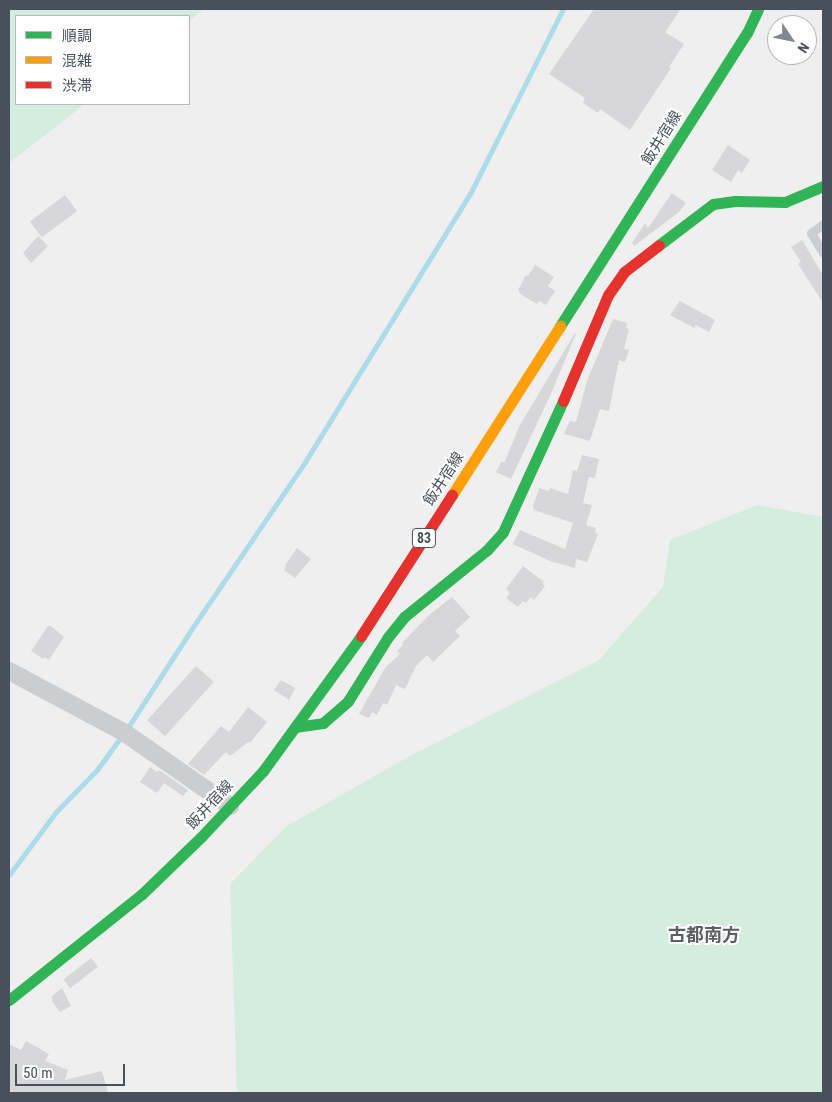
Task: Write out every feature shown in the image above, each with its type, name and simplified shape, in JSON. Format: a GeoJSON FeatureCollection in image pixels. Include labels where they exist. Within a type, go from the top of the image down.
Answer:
{"type":"FeatureCollection","features":[{"type":"Feature","properties":{"kind":"main road","name":"飯井宿線"},"geometry":{"type":"LineString","coordinates":[[9,1000],[142,894],[230,806],[263,770],[295,728],[356,644],[711,90],[747,33],[758,9]]}},
{"type":"Feature","properties":{"kind":"main road"},"geometry":{"type":"LineString","coordinates":[[295,728],[322,723],[348,701],[388,637],[404,617],[487,550],[503,532],[562,404],[608,295],[624,272],[713,204],[735,201],[785,202],[823,186]]}},
{"type":"Feature","properties":{"kind":"street"},"geometry":{"type":"LineString","coordinates":[[9,671],[125,733],[230,806]]}},
{"type":"Feature","properties":{"kind":"lane"},"geometry":{"type":"LineString","coordinates":[[823,224],[811,233],[823,253]]}},
{"type":"Feature","properties":{"kind":"green space"},"geometry":{"type":"Polygon","coordinates":[[[9,9],[204,9],[190,20],[190,15],[15,15],[15,105],[84,105],[9,163],[9,9]]]}},
{"type":"Feature","properties":{"kind":"green space"},"geometry":{"type":"Polygon","coordinates":[[[757,505],[823,517],[823,1093],[237,1093],[230,884],[287,826],[408,757],[599,660],[663,587],[670,540],[757,505]]]}},
{"type":"Feature","properties":{"kind":"building"},"geometry":{"type":"Polygon","coordinates":[[[594,9],[681,9],[665,32],[684,44],[669,67],[671,68],[630,130],[600,109],[598,113],[583,103],[585,98],[549,74],[594,9]]]}},
{"type":"Feature","properties":{"kind":"building"},"geometry":{"type":"Polygon","coordinates":[[[728,145],[750,160],[742,173],[738,170],[731,182],[712,170],[728,145]]]}},
{"type":"Feature","properties":{"kind":"building"},"geometry":{"type":"Polygon","coordinates":[[[672,193],[686,203],[679,212],[634,246],[632,243],[645,223],[648,228],[672,193]]]}},
{"type":"Feature","properties":{"kind":"building"},"geometry":{"type":"Polygon","coordinates":[[[65,195],[77,211],[42,237],[30,221],[65,195]]]}},
{"type":"Feature","properties":{"kind":"building"},"geometry":{"type":"Polygon","coordinates":[[[38,236],[48,246],[31,263],[23,253],[38,236]]]}},
{"type":"Feature","properties":{"kind":"building"},"geometry":{"type":"Polygon","coordinates":[[[802,240],[823,275],[823,303],[798,264],[801,262],[791,247],[802,240]]]}},
{"type":"Feature","properties":{"kind":"building"},"geometry":{"type":"Polygon","coordinates":[[[535,265],[554,277],[548,286],[555,291],[546,305],[539,301],[537,304],[520,294],[518,290],[526,275],[528,276],[535,265]]]}},
{"type":"Feature","properties":{"kind":"building"},"geometry":{"type":"Polygon","coordinates":[[[680,301],[715,320],[709,332],[696,325],[694,328],[670,315],[680,301]]]}},
{"type":"Feature","properties":{"kind":"building"},"geometry":{"type":"Polygon","coordinates":[[[613,319],[627,323],[626,328],[629,329],[624,349],[629,350],[625,362],[619,360],[609,411],[600,409],[590,441],[564,434],[570,421],[576,422],[587,381],[613,319]]]}},
{"type":"Feature","properties":{"kind":"building"},"geometry":{"type":"Polygon","coordinates":[[[575,333],[549,398],[511,479],[496,472],[502,461],[504,463],[520,425],[575,333]]]}},
{"type":"Feature","properties":{"kind":"building"},"geometry":{"type":"Polygon","coordinates":[[[582,455],[599,459],[595,478],[589,477],[583,503],[592,505],[586,525],[596,528],[595,533],[598,534],[587,562],[576,559],[575,568],[550,561],[513,544],[520,530],[565,549],[573,523],[534,510],[533,506],[539,488],[549,491],[550,488],[568,494],[573,470],[577,471],[582,455]]]}},
{"type":"Feature","properties":{"kind":"building"},"geometry":{"type":"Polygon","coordinates":[[[297,548],[311,559],[295,578],[284,570],[285,565],[297,548]]]}},
{"type":"Feature","properties":{"kind":"building"},"geometry":{"type":"Polygon","coordinates":[[[523,566],[544,582],[542,583],[545,586],[534,600],[531,597],[526,603],[523,601],[518,607],[506,598],[510,593],[506,589],[523,566]]]}},
{"type":"Feature","properties":{"kind":"building"},"geometry":{"type":"Polygon","coordinates":[[[452,597],[470,617],[455,631],[460,636],[433,662],[427,655],[416,666],[405,689],[396,685],[387,705],[383,703],[377,715],[372,712],[369,718],[359,714],[385,668],[400,654],[397,651],[403,645],[402,643],[429,615],[452,597]]]}},
{"type":"Feature","properties":{"kind":"building"},"geometry":{"type":"Polygon","coordinates":[[[48,626],[51,626],[64,637],[49,660],[44,657],[43,659],[31,651],[48,626]]]}},
{"type":"Feature","properties":{"kind":"building"},"geometry":{"type":"Polygon","coordinates":[[[196,666],[214,682],[165,736],[147,720],[196,666]]]}},
{"type":"Feature","properties":{"kind":"building"},"geometry":{"type":"Polygon","coordinates":[[[281,680],[295,688],[289,700],[274,690],[281,680]]]}},
{"type":"Feature","properties":{"kind":"building"},"geometry":{"type":"Polygon","coordinates":[[[248,707],[267,722],[250,743],[248,742],[230,756],[226,752],[204,775],[188,764],[221,726],[229,732],[248,707]]]}},
{"type":"Feature","properties":{"kind":"building"},"geometry":{"type":"Polygon","coordinates":[[[150,767],[157,772],[159,770],[188,790],[183,796],[164,783],[157,793],[140,782],[150,767]]]}},
{"type":"Feature","properties":{"kind":"building"},"geometry":{"type":"Polygon","coordinates":[[[91,958],[98,967],[70,988],[63,980],[91,958]]]}},
{"type":"Feature","properties":{"kind":"building"},"geometry":{"type":"Polygon","coordinates":[[[62,988],[71,1006],[60,1012],[52,1001],[52,996],[62,988]]]}},
{"type":"Feature","properties":{"kind":"building"},"geometry":{"type":"Polygon","coordinates":[[[26,1041],[49,1054],[45,1061],[68,1070],[65,1080],[102,1071],[108,1093],[14,1093],[9,1090],[9,1044],[21,1050],[26,1041]]]}},
{"type":"Feature","properties":{"kind":"waterway"},"geometry":{"type":"LineString","coordinates":[[127,729],[193,627],[305,462],[470,194],[563,9]]}},
{"type":"Feature","properties":{"kind":"waterway"},"geometry":{"type":"LineString","coordinates":[[9,875],[56,812],[97,770],[121,737]]}},
{"type":"Feature","properties":{"kind":"traffic: fast"},"geometry":{"type":"LineString","coordinates":[[560,326],[747,33],[758,9]]}},
{"type":"Feature","properties":{"kind":"traffic: fast"},"geometry":{"type":"LineString","coordinates":[[659,245],[713,204],[735,201],[785,202],[823,186]]}},
{"type":"Feature","properties":{"kind":"traffic: fast"},"geometry":{"type":"LineString","coordinates":[[295,727],[323,723],[348,701],[388,637],[404,617],[487,550],[503,532],[563,401]]}},
{"type":"Feature","properties":{"kind":"traffic: fast"},"geometry":{"type":"LineString","coordinates":[[9,1000],[142,894],[201,837],[263,771],[361,636]]}},
{"type":"Feature","properties":{"kind":"traffic: slow"},"geometry":{"type":"LineString","coordinates":[[452,495],[560,326]]}},
{"type":"Feature","properties":{"kind":"traffic: jam"},"geometry":{"type":"LineString","coordinates":[[563,401],[608,295],[624,272],[659,245]]}},
{"type":"Feature","properties":{"kind":"traffic: jam"},"geometry":{"type":"LineString","coordinates":[[361,636],[452,495]]}},
{"type":"Feature","properties":{"kind":"district","name":"古都南方"},"geometry":{"type":"Point","coordinates":[704,935]}}]}
